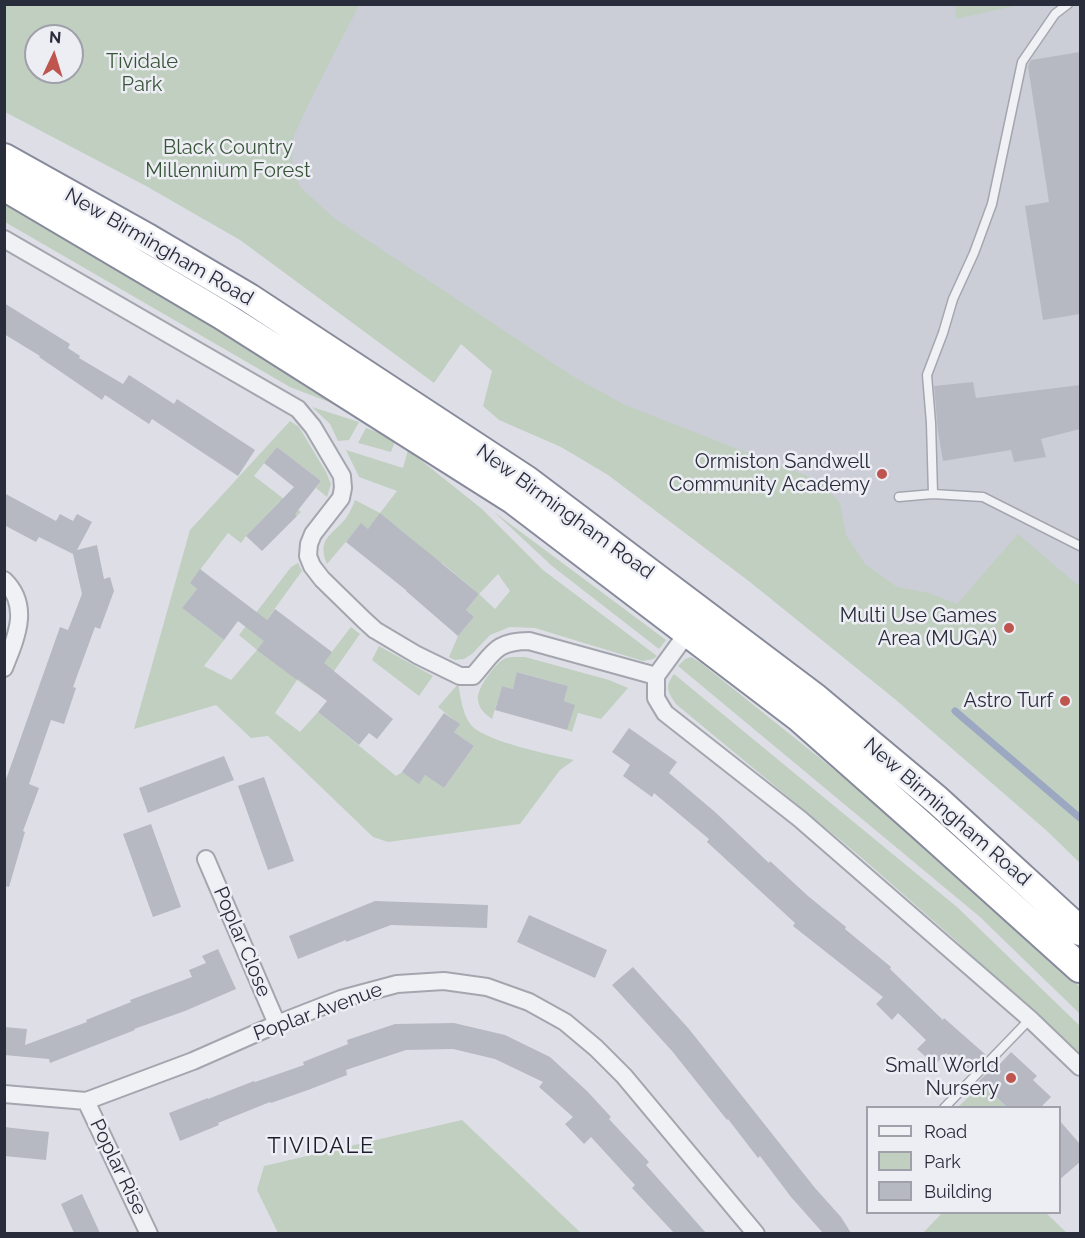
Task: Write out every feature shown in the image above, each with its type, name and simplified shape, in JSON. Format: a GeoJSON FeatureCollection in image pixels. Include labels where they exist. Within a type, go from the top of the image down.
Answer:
{"type":"FeatureCollection","features":[{"type":"Feature","properties":{"kind":"highway","name":"New Birmingham Road"},"geometry":{"type":"LineString","coordinates":[[4,158],[249,298],[526,480],[815,698],[937,800],[1080,930]]}},
{"type":"Feature","properties":{"kind":"highway","name":"New Birmingham Road"},"geometry":{"type":"LineString","coordinates":[[4,186],[222,315],[514,500],[799,717],[1080,968]]}},
{"type":"Feature","properties":{"kind":"street"},"geometry":{"type":"LineString","coordinates":[[4,239],[298,409],[314,427],[342,476],[343,488],[341,498],[313,534],[308,556],[322,579],[375,630],[417,655],[460,676],[473,676],[501,645],[515,641],[529,641],[656,676]]}},
{"type":"Feature","properties":{"kind":"street"},"geometry":{"type":"LineString","coordinates":[[4,580],[17,599],[20,616],[16,637],[4,668]]}},
{"type":"Feature","properties":{"kind":"street"},"geometry":{"type":"LineString","coordinates":[[688,632],[656,676],[656,698],[666,713],[800,819],[1030,1019],[1080,1067]]}},
{"type":"Feature","properties":{"kind":"street","name":"Poplar Close"},"geometry":{"type":"LineString","coordinates":[[206,859],[277,1024]]}},
{"type":"Feature","properties":{"kind":"street","name":"Poplar Avenue"},"geometry":{"type":"LineString","coordinates":[[4,1094],[86,1101],[193,1061],[341,999],[396,984],[444,981],[487,987],[529,1002],[565,1022],[596,1048],[631,1085],[756,1233]]}},
{"type":"Feature","properties":{"kind":"street","name":"Poplar Rise"},"geometry":{"type":"LineString","coordinates":[[86,1101],[150,1233]]}},
{"type":"Feature","properties":{"kind":"lane"},"geometry":{"type":"LineString","coordinates":[[933,494],[927,375],[953,299],[974,253],[992,204],[1022,62],[1055,14],[1068,4]]}},
{"type":"Feature","properties":{"kind":"lane"},"geometry":{"type":"LineString","coordinates":[[899,497],[933,494],[983,497],[1080,546]]}},
{"type":"Feature","properties":{"kind":"lane"},"geometry":{"type":"LineString","coordinates":[[945,1106],[1030,1019]]}},
{"type":"Feature","properties":{"kind":"shaded area","name":"Ormiston Sandwell Community Academy"},"geometry":{"type":"Polygon","coordinates":[[[274,5],[1080,5],[1080,803],[488,341],[157,173],[274,5]]]}},
{"type":"Feature","properties":{"kind":"green space"},"geometry":{"type":"Polygon","coordinates":[[[955,4],[1019,4],[1019,5],[956,19],[955,4]]]}},
{"type":"Feature","properties":{"kind":"green space","name":"Black Country Millennium Forest"},"geometry":{"type":"Polygon","coordinates":[[[4,5],[359,5],[294,135],[292,165],[300,187],[334,218],[574,377],[625,405],[820,481],[840,503],[846,535],[865,564],[897,587],[929,593],[957,604],[1018,534],[1080,587],[1080,863],[1047,831],[896,700],[750,582],[608,475],[561,447],[499,420],[483,406],[492,371],[461,344],[434,383],[240,240],[146,186],[5,112],[4,5]]]}},
{"type":"Feature","properties":{"kind":"green space"},"geometry":{"type":"Polygon","coordinates":[[[5,204],[357,413],[290,387],[5,222],[5,204]]]}},
{"type":"Feature","properties":{"kind":"green space"},"geometry":{"type":"Polygon","coordinates":[[[312,407],[359,422],[349,440],[338,441],[330,424],[312,407]]]}},
{"type":"Feature","properties":{"kind":"green space"},"geometry":{"type":"Polygon","coordinates":[[[290,421],[299,427],[326,472],[331,484],[327,497],[316,488],[321,481],[277,447],[254,476],[301,512],[297,516],[280,501],[241,543],[228,533],[190,583],[197,589],[182,608],[224,640],[204,666],[231,680],[257,650],[239,635],[291,567],[298,563],[302,571],[260,629],[317,671],[351,627],[360,634],[316,693],[297,680],[275,713],[300,732],[318,712],[396,776],[402,772],[419,783],[425,775],[444,788],[474,746],[454,732],[459,724],[438,707],[458,684],[466,716],[471,725],[479,731],[519,747],[574,760],[560,770],[520,824],[388,842],[373,837],[268,736],[251,738],[216,705],[134,729],[190,530],[290,421]]]}},
{"type":"Feature","properties":{"kind":"green space"},"geometry":{"type":"Polygon","coordinates":[[[366,428],[395,441],[391,452],[358,443],[366,428]]]}},
{"type":"Feature","properties":{"kind":"green space"},"geometry":{"type":"Polygon","coordinates":[[[346,450],[403,468],[408,450],[482,509],[543,570],[657,656],[643,661],[535,628],[510,627],[490,635],[464,659],[455,660],[449,657],[458,636],[474,617],[466,610],[479,594],[442,563],[428,579],[419,545],[381,514],[368,529],[361,524],[327,564],[324,555],[325,543],[346,518],[355,500],[380,513],[397,491],[359,477],[346,450]],[[498,574],[479,594],[495,609],[510,591],[498,574]]]}},
{"type":"Feature","properties":{"kind":"green space"},"geometry":{"type":"Polygon","coordinates":[[[494,512],[666,640],[659,649],[552,566],[494,512]]]}},
{"type":"Feature","properties":{"kind":"green space"},"geometry":{"type":"Polygon","coordinates":[[[379,646],[433,676],[419,696],[372,660],[379,646]]]}},
{"type":"Feature","properties":{"kind":"green space"},"geometry":{"type":"Polygon","coordinates":[[[525,657],[609,680],[628,688],[601,719],[578,713],[572,732],[567,730],[574,705],[564,701],[568,686],[518,672],[513,689],[502,686],[492,719],[480,706],[478,695],[487,677],[496,666],[505,659],[525,657]]]}},
{"type":"Feature","properties":{"kind":"green space"},"geometry":{"type":"Polygon","coordinates":[[[691,657],[891,815],[1058,966],[1080,987],[1080,1014],[980,917],[678,666],[691,657]]]}},
{"type":"Feature","properties":{"kind":"green space"},"geometry":{"type":"Polygon","coordinates":[[[674,674],[957,907],[1080,1026],[1080,1057],[953,938],[862,858],[677,705],[668,690],[674,674]]]}},
{"type":"Feature","properties":{"kind":"green space"},"geometry":{"type":"Polygon","coordinates":[[[982,1084],[1006,1106],[959,1106],[982,1084]]]}},
{"type":"Feature","properties":{"kind":"green space"},"geometry":{"type":"Polygon","coordinates":[[[462,1120],[581,1233],[278,1233],[257,1190],[264,1166],[462,1120]]]}},
{"type":"Feature","properties":{"kind":"green space"},"geometry":{"type":"Polygon","coordinates":[[[941,1214],[1047,1214],[1067,1233],[923,1233],[941,1214]]]}},
{"type":"Feature","properties":{"kind":"building"},"geometry":{"type":"Polygon","coordinates":[[[1080,52],[1080,314],[1043,320],[1025,206],[1049,202],[1028,66],[1031,60],[1080,52]]]}},
{"type":"Feature","properties":{"kind":"building"},"geometry":{"type":"Polygon","coordinates":[[[4,303],[70,344],[68,348],[80,356],[79,358],[123,384],[129,375],[174,404],[177,399],[255,450],[238,476],[152,419],[149,424],[105,395],[102,400],[40,356],[4,334],[4,303]]]}},
{"type":"Feature","properties":{"kind":"building"},"geometry":{"type":"Polygon","coordinates":[[[973,382],[976,398],[1080,385],[1080,429],[1041,439],[1046,457],[1014,462],[1011,450],[943,461],[934,386],[973,382]]]}},
{"type":"Feature","properties":{"kind":"building"},"geometry":{"type":"Polygon","coordinates":[[[277,447],[321,481],[295,514],[297,516],[262,551],[246,536],[294,487],[264,463],[277,447]]]}},
{"type":"Feature","properties":{"kind":"building"},"geometry":{"type":"Polygon","coordinates":[[[4,493],[56,521],[60,514],[73,521],[77,514],[92,522],[77,550],[97,545],[104,579],[110,577],[114,591],[100,629],[95,627],[73,687],[76,688],[64,724],[51,720],[29,784],[39,788],[23,831],[25,832],[9,887],[4,886],[4,785],[60,627],[68,630],[82,594],[73,554],[39,537],[36,542],[4,525],[4,493]]]}},
{"type":"Feature","properties":{"kind":"building"},"geometry":{"type":"Polygon","coordinates":[[[380,513],[479,594],[466,610],[474,617],[458,636],[346,542],[361,523],[368,529],[380,513]]]}},
{"type":"Feature","properties":{"kind":"building"},"geometry":{"type":"Polygon","coordinates":[[[200,569],[267,620],[275,609],[332,652],[324,663],[393,719],[377,739],[369,733],[359,745],[318,712],[327,701],[257,650],[264,641],[238,621],[224,640],[182,608],[197,589],[190,583],[200,569]]]}},
{"type":"Feature","properties":{"kind":"building"},"geometry":{"type":"Polygon","coordinates":[[[517,672],[568,686],[564,701],[575,705],[567,730],[495,710],[502,686],[513,689],[517,672]]]}},
{"type":"Feature","properties":{"kind":"building"},"geometry":{"type":"Polygon","coordinates":[[[444,713],[460,724],[454,732],[474,746],[444,788],[425,775],[419,784],[402,772],[444,713]]]}},
{"type":"Feature","properties":{"kind":"building"},"geometry":{"type":"Polygon","coordinates":[[[629,728],[677,762],[669,773],[769,863],[770,861],[891,967],[890,969],[943,1020],[944,1018],[986,1055],[969,1073],[946,1053],[935,1065],[917,1049],[926,1040],[898,1013],[892,1020],[876,1004],[883,997],[793,926],[795,923],[707,842],[709,839],[654,793],[652,797],[623,776],[630,765],[612,752],[629,728]]]}},
{"type":"Feature","properties":{"kind":"building"},"geometry":{"type":"Polygon","coordinates":[[[224,756],[234,780],[148,813],[139,788],[224,756]]]}},
{"type":"Feature","properties":{"kind":"building"},"geometry":{"type":"Polygon","coordinates":[[[264,777],[294,861],[268,870],[238,786],[264,777]]]}},
{"type":"Feature","properties":{"kind":"building"},"geometry":{"type":"Polygon","coordinates":[[[151,824],[181,907],[153,917],[123,834],[151,824]]]}},
{"type":"Feature","properties":{"kind":"building"},"geometry":{"type":"Polygon","coordinates":[[[375,901],[488,905],[487,928],[391,925],[298,959],[289,936],[375,901]]]}},
{"type":"Feature","properties":{"kind":"building"},"geometry":{"type":"Polygon","coordinates":[[[529,915],[607,950],[595,978],[517,942],[529,915]]]}},
{"type":"Feature","properties":{"kind":"building"},"geometry":{"type":"Polygon","coordinates":[[[218,949],[236,989],[50,1063],[49,1059],[4,1055],[4,1027],[27,1029],[25,1045],[87,1022],[86,1020],[131,1002],[130,1000],[192,977],[189,970],[206,963],[202,956],[218,949]]]}},
{"type":"Feature","properties":{"kind":"building"},"geometry":{"type":"Polygon","coordinates":[[[633,967],[689,1029],[815,1188],[841,1217],[851,1233],[823,1233],[791,1197],[760,1156],[758,1158],[672,1051],[612,985],[633,967]]]}},
{"type":"Feature","properties":{"kind":"building"},"geometry":{"type":"Polygon","coordinates":[[[454,1023],[505,1035],[550,1057],[611,1117],[609,1119],[649,1162],[646,1165],[706,1233],[674,1233],[632,1188],[635,1185],[591,1137],[584,1144],[565,1124],[573,1117],[539,1087],[543,1082],[495,1059],[453,1049],[406,1050],[346,1070],[347,1075],[270,1102],[180,1141],[169,1113],[304,1065],[303,1062],[348,1044],[347,1040],[395,1024],[454,1023]]]}},
{"type":"Feature","properties":{"kind":"building","name":"Small World Nursery"},"geometry":{"type":"Polygon","coordinates":[[[1011,1052],[1037,1076],[1033,1080],[1051,1097],[1042,1106],[1006,1106],[979,1081],[996,1064],[998,1066],[1011,1052]]]}},
{"type":"Feature","properties":{"kind":"building"},"geometry":{"type":"Polygon","coordinates":[[[1061,1122],[1080,1144],[1080,1162],[1061,1178],[1061,1122]]]}},
{"type":"Feature","properties":{"kind":"building"},"geometry":{"type":"Polygon","coordinates":[[[4,1127],[49,1132],[46,1160],[4,1156],[4,1127]]]}},
{"type":"Feature","properties":{"kind":"building"},"geometry":{"type":"Polygon","coordinates":[[[82,1194],[100,1233],[74,1233],[61,1204],[82,1194]]]}},
{"type":"Feature","properties":{"kind":"waterway"},"geometry":{"type":"LineString","coordinates":[[955,711],[1080,818]]}},
{"type":"Feature","properties":{"kind":"place","name":"Ormiston Sandwell Community Academy"},"geometry":{"type":"Point","coordinates":[882,474]}},
{"type":"Feature","properties":{"kind":"place","name":"Multi Use Games Area (MUGA)"},"geometry":{"type":"Point","coordinates":[1009,628]}},
{"type":"Feature","properties":{"kind":"place","name":"Astro Turf"},"geometry":{"type":"Point","coordinates":[1065,701]}},
{"type":"Feature","properties":{"kind":"place","name":"Small World Nursery"},"geometry":{"type":"Point","coordinates":[1011,1078]}},
{"type":"Feature","properties":{"kind":"district","name":"TIVIDALE"},"geometry":{"type":"Point","coordinates":[321,1146]}},
{"type":"Feature","properties":{"kind":"park label","name":"Tividale Park"},"geometry":{"type":"Point","coordinates":[142,74]}}]}
